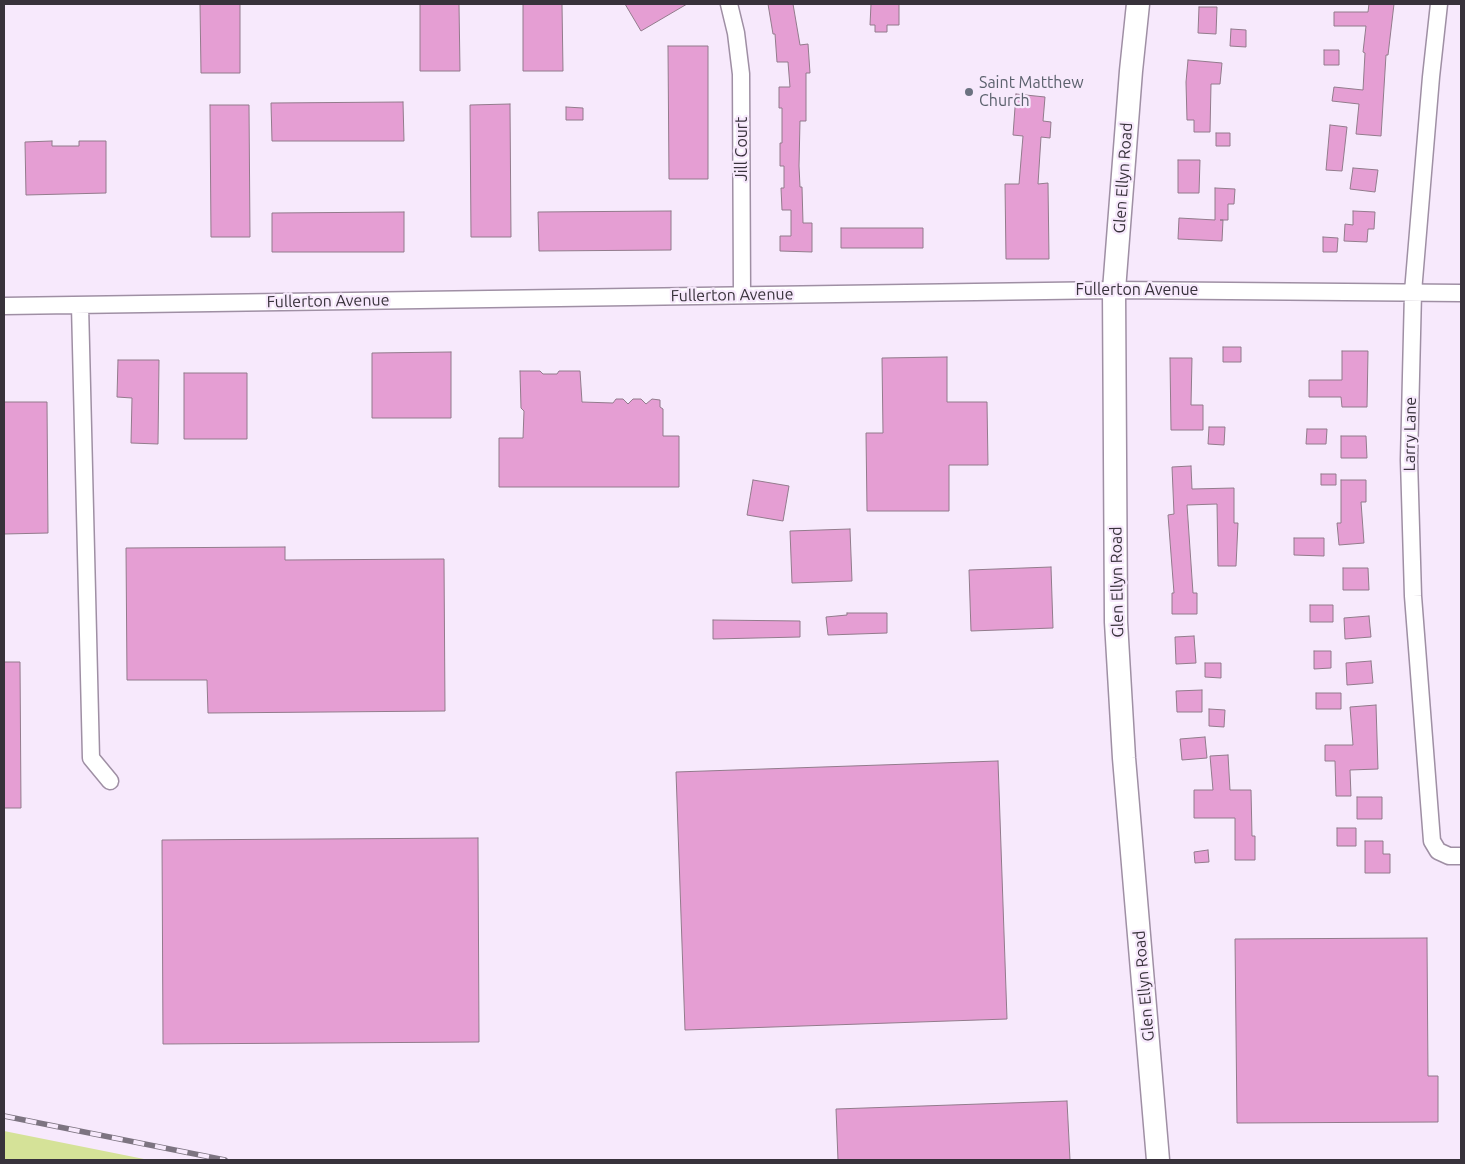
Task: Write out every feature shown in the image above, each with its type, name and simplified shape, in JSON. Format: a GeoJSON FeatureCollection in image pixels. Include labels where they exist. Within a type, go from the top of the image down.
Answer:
{"type":"FeatureCollection","features":[{"type":"Feature","properties":{"kind":"street","name":"Jill Court"},"geometry":{"type":"LineString","coordinates":[[729,4],[736,33],[741,74],[742,295]]}},
{"type":"Feature","properties":{"kind":"street","name":"Glen Ellyn Road"},"geometry":{"type":"LineString","coordinates":[[1138,4],[1114,290],[1116,622],[1124,758],[1158,1160]]}},
{"type":"Feature","properties":{"kind":"street","name":"Larry Lane"},"geometry":{"type":"LineString","coordinates":[[1439,4],[1430,87],[1413,292],[1409,460],[1413,596],[1432,841],[1438,851],[1455,856]]}},
{"type":"Feature","properties":{"kind":"street","name":"Fullerton Avenue"},"geometry":{"type":"LineString","coordinates":[[4,306],[1114,290],[1461,292]]}},
{"type":"Feature","properties":{"kind":"street"},"geometry":{"type":"LineString","coordinates":[[80,305],[91,758],[110,781]]}},
{"type":"Feature","properties":{"kind":"green space"},"geometry":{"type":"Polygon","coordinates":[[[4,1131],[149,1160],[4,1160],[4,1131]]]}},
{"type":"Feature","properties":{"kind":"building"},"geometry":{"type":"Polygon","coordinates":[[[200,4],[240,4],[240,73],[201,73],[200,4]]]}},
{"type":"Feature","properties":{"kind":"building"},"geometry":{"type":"Polygon","coordinates":[[[420,4],[459,4],[460,71],[420,71],[420,4]]]}},
{"type":"Feature","properties":{"kind":"building"},"geometry":{"type":"Polygon","coordinates":[[[523,4],[562,4],[563,71],[523,71],[523,4]]]}},
{"type":"Feature","properties":{"kind":"building"},"geometry":{"type":"Polygon","coordinates":[[[625,4],[687,4],[641,31],[625,4]]]}},
{"type":"Feature","properties":{"kind":"building"},"geometry":{"type":"Polygon","coordinates":[[[768,4],[793,4],[800,45],[808,44],[810,73],[806,73],[806,121],[800,121],[799,166],[800,187],[802,187],[803,223],[812,223],[812,252],[780,251],[780,236],[791,236],[791,210],[782,210],[781,188],[784,188],[784,166],[780,166],[782,108],[779,108],[779,87],[790,87],[788,62],[777,62],[775,34],[773,34],[768,4]]]}},
{"type":"Feature","properties":{"kind":"building"},"geometry":{"type":"Polygon","coordinates":[[[871,4],[899,4],[899,25],[887,25],[887,32],[875,32],[875,25],[870,25],[871,4]]]}},
{"type":"Feature","properties":{"kind":"building"},"geometry":{"type":"Polygon","coordinates":[[[1369,4],[1394,4],[1388,55],[1386,55],[1381,136],[1356,134],[1359,104],[1332,101],[1334,87],[1363,90],[1365,53],[1363,52],[1366,26],[1334,26],[1334,12],[1368,12],[1369,4]]]}},
{"type":"Feature","properties":{"kind":"building"},"geometry":{"type":"Polygon","coordinates":[[[1199,7],[1217,7],[1216,34],[1198,33],[1199,7]]]}},
{"type":"Feature","properties":{"kind":"building"},"geometry":{"type":"Polygon","coordinates":[[[1231,29],[1246,30],[1246,47],[1230,46],[1231,29]]]}},
{"type":"Feature","properties":{"kind":"building"},"geometry":{"type":"Polygon","coordinates":[[[668,46],[708,46],[708,179],[669,179],[668,46]]]}},
{"type":"Feature","properties":{"kind":"building"},"geometry":{"type":"Polygon","coordinates":[[[1324,50],[1339,50],[1339,65],[1324,65],[1324,50]]]}},
{"type":"Feature","properties":{"kind":"building"},"geometry":{"type":"Polygon","coordinates":[[[1188,60],[1222,63],[1220,84],[1211,84],[1210,132],[1194,132],[1194,120],[1187,120],[1186,82],[1188,60]]]}},
{"type":"Feature","properties":{"kind":"building"},"geometry":{"type":"Polygon","coordinates":[[[1016,94],[1045,97],[1043,121],[1051,122],[1050,138],[1041,137],[1038,184],[1048,183],[1049,259],[1006,259],[1005,184],[1019,184],[1023,136],[1013,135],[1016,94]]]}},
{"type":"Feature","properties":{"kind":"building"},"geometry":{"type":"Polygon","coordinates":[[[403,102],[404,141],[272,141],[271,103],[403,102]]]}},
{"type":"Feature","properties":{"kind":"building"},"geometry":{"type":"Polygon","coordinates":[[[510,104],[511,237],[471,237],[470,105],[510,104]]]}},
{"type":"Feature","properties":{"kind":"building"},"geometry":{"type":"Polygon","coordinates":[[[210,105],[249,105],[250,237],[211,237],[210,105]]]}},
{"type":"Feature","properties":{"kind":"building"},"geometry":{"type":"Polygon","coordinates":[[[566,107],[583,108],[583,120],[566,120],[566,107]]]}},
{"type":"Feature","properties":{"kind":"building"},"geometry":{"type":"Polygon","coordinates":[[[1330,125],[1347,127],[1342,171],[1326,170],[1330,125]]]}},
{"type":"Feature","properties":{"kind":"building"},"geometry":{"type":"Polygon","coordinates":[[[1216,133],[1230,133],[1230,146],[1216,146],[1216,133]]]}},
{"type":"Feature","properties":{"kind":"building"},"geometry":{"type":"Polygon","coordinates":[[[52,141],[52,146],[79,146],[79,141],[106,141],[106,193],[26,195],[25,142],[52,141]]]}},
{"type":"Feature","properties":{"kind":"building"},"geometry":{"type":"Polygon","coordinates":[[[1178,160],[1200,160],[1199,193],[1178,193],[1178,160]]]}},
{"type":"Feature","properties":{"kind":"building"},"geometry":{"type":"Polygon","coordinates":[[[1353,168],[1378,170],[1375,192],[1350,189],[1353,168]]]}},
{"type":"Feature","properties":{"kind":"building"},"geometry":{"type":"Polygon","coordinates":[[[1215,188],[1235,189],[1234,204],[1228,204],[1228,220],[1223,220],[1222,241],[1178,239],[1179,218],[1215,220],[1215,188]]]}},
{"type":"Feature","properties":{"kind":"building"},"geometry":{"type":"Polygon","coordinates":[[[671,211],[671,250],[539,251],[538,212],[671,211]]]}},
{"type":"Feature","properties":{"kind":"building"},"geometry":{"type":"Polygon","coordinates":[[[1353,211],[1375,212],[1374,229],[1368,229],[1367,242],[1344,241],[1345,224],[1353,225],[1353,211]]]}},
{"type":"Feature","properties":{"kind":"building"},"geometry":{"type":"Polygon","coordinates":[[[404,212],[404,252],[272,252],[272,213],[404,212]]]}},
{"type":"Feature","properties":{"kind":"building"},"geometry":{"type":"Polygon","coordinates":[[[841,228],[923,228],[923,248],[841,248],[841,228]]]}},
{"type":"Feature","properties":{"kind":"building"},"geometry":{"type":"Polygon","coordinates":[[[1323,237],[1338,238],[1337,252],[1323,252],[1323,237]]]}},
{"type":"Feature","properties":{"kind":"building"},"geometry":{"type":"Polygon","coordinates":[[[1223,347],[1241,347],[1241,362],[1223,362],[1223,347]]]}},
{"type":"Feature","properties":{"kind":"building"},"geometry":{"type":"Polygon","coordinates":[[[1342,351],[1368,351],[1367,407],[1342,407],[1341,397],[1309,397],[1309,380],[1342,380],[1342,351]]]}},
{"type":"Feature","properties":{"kind":"building"},"geometry":{"type":"Polygon","coordinates":[[[451,352],[451,418],[372,418],[372,353],[451,352]]]}},
{"type":"Feature","properties":{"kind":"building"},"geometry":{"type":"Polygon","coordinates":[[[947,357],[947,402],[987,402],[988,465],[949,465],[949,511],[867,511],[866,433],[883,433],[882,358],[947,357]]]}},
{"type":"Feature","properties":{"kind":"building"},"geometry":{"type":"Polygon","coordinates":[[[1170,358],[1192,358],[1191,405],[1203,405],[1203,430],[1171,430],[1170,358]]]}},
{"type":"Feature","properties":{"kind":"building"},"geometry":{"type":"Polygon","coordinates":[[[118,360],[159,360],[158,444],[131,443],[132,398],[117,397],[118,360]]]}},
{"type":"Feature","properties":{"kind":"building"},"geometry":{"type":"Polygon","coordinates":[[[520,371],[540,371],[543,374],[557,374],[559,371],[580,371],[582,402],[613,403],[616,399],[623,399],[628,404],[633,399],[641,399],[646,404],[652,399],[660,400],[660,407],[663,409],[663,436],[679,436],[679,487],[499,487],[499,438],[523,438],[524,411],[521,408],[520,371]]]}},
{"type":"Feature","properties":{"kind":"building"},"geometry":{"type":"Polygon","coordinates":[[[184,373],[247,373],[247,439],[184,439],[184,373]]]}},
{"type":"Feature","properties":{"kind":"building"},"geometry":{"type":"Polygon","coordinates":[[[4,402],[47,402],[48,533],[4,534],[4,402]]]}},
{"type":"Feature","properties":{"kind":"building"},"geometry":{"type":"Polygon","coordinates":[[[1209,427],[1225,427],[1224,445],[1208,444],[1209,427]]]}},
{"type":"Feature","properties":{"kind":"building"},"geometry":{"type":"Polygon","coordinates":[[[1307,429],[1327,429],[1326,444],[1306,444],[1307,429]]]}},
{"type":"Feature","properties":{"kind":"building"},"geometry":{"type":"Polygon","coordinates":[[[1341,436],[1366,436],[1367,458],[1341,458],[1341,436]]]}},
{"type":"Feature","properties":{"kind":"building"},"geometry":{"type":"Polygon","coordinates":[[[1191,466],[1192,489],[1234,488],[1234,523],[1238,523],[1236,566],[1218,566],[1217,504],[1187,505],[1193,593],[1197,593],[1197,614],[1172,614],[1172,593],[1174,593],[1168,515],[1174,514],[1172,467],[1191,466]]]}},
{"type":"Feature","properties":{"kind":"building"},"geometry":{"type":"Polygon","coordinates":[[[1321,474],[1336,474],[1336,485],[1321,485],[1321,474]]]}},
{"type":"Feature","properties":{"kind":"building"},"geometry":{"type":"Polygon","coordinates":[[[753,480],[789,486],[783,521],[747,515],[753,480]]]}},
{"type":"Feature","properties":{"kind":"building"},"geometry":{"type":"Polygon","coordinates":[[[1341,480],[1366,480],[1366,502],[1361,502],[1364,543],[1339,545],[1337,523],[1341,523],[1341,480]]]}},
{"type":"Feature","properties":{"kind":"building"},"geometry":{"type":"Polygon","coordinates":[[[850,529],[852,581],[792,583],[790,531],[850,529]]]}},
{"type":"Feature","properties":{"kind":"building"},"geometry":{"type":"Polygon","coordinates":[[[1294,538],[1324,538],[1324,556],[1294,555],[1294,538]]]}},
{"type":"Feature","properties":{"kind":"building"},"geometry":{"type":"Polygon","coordinates":[[[285,547],[285,560],[444,559],[445,711],[208,713],[207,680],[127,680],[126,548],[285,547]]]}},
{"type":"Feature","properties":{"kind":"building"},"geometry":{"type":"Polygon","coordinates":[[[1051,567],[1053,628],[971,631],[969,570],[1051,567]]]}},
{"type":"Feature","properties":{"kind":"building"},"geometry":{"type":"Polygon","coordinates":[[[1343,568],[1368,568],[1369,590],[1343,590],[1343,568]]]}},
{"type":"Feature","properties":{"kind":"building"},"geometry":{"type":"Polygon","coordinates":[[[1310,605],[1333,605],[1333,622],[1310,622],[1310,605]]]}},
{"type":"Feature","properties":{"kind":"building"},"geometry":{"type":"Polygon","coordinates":[[[847,613],[887,613],[887,633],[828,635],[826,617],[847,615],[847,613]]]}},
{"type":"Feature","properties":{"kind":"building"},"geometry":{"type":"Polygon","coordinates":[[[1369,616],[1371,637],[1345,639],[1344,618],[1369,616]]]}},
{"type":"Feature","properties":{"kind":"building"},"geometry":{"type":"Polygon","coordinates":[[[713,620],[800,621],[800,637],[713,639],[713,620]]]}},
{"type":"Feature","properties":{"kind":"building"},"geometry":{"type":"Polygon","coordinates":[[[1194,636],[1196,663],[1176,664],[1175,637],[1194,636]]]}},
{"type":"Feature","properties":{"kind":"building"},"geometry":{"type":"Polygon","coordinates":[[[1314,651],[1331,651],[1331,668],[1314,669],[1314,651]]]}},
{"type":"Feature","properties":{"kind":"building"},"geometry":{"type":"Polygon","coordinates":[[[1371,661],[1373,683],[1347,685],[1346,663],[1371,661]]]}},
{"type":"Feature","properties":{"kind":"building"},"geometry":{"type":"Polygon","coordinates":[[[4,662],[20,662],[21,808],[4,808],[4,662]]]}},
{"type":"Feature","properties":{"kind":"building"},"geometry":{"type":"Polygon","coordinates":[[[1205,663],[1221,663],[1221,678],[1205,677],[1205,663]]]}},
{"type":"Feature","properties":{"kind":"building"},"geometry":{"type":"Polygon","coordinates":[[[1202,690],[1202,712],[1177,712],[1176,691],[1202,690]]]}},
{"type":"Feature","properties":{"kind":"building"},"geometry":{"type":"Polygon","coordinates":[[[1316,693],[1341,693],[1341,709],[1316,709],[1316,693]]]}},
{"type":"Feature","properties":{"kind":"building"},"geometry":{"type":"Polygon","coordinates":[[[1376,705],[1378,769],[1350,770],[1351,796],[1336,796],[1335,761],[1325,761],[1325,745],[1353,745],[1350,707],[1376,705]]]}},
{"type":"Feature","properties":{"kind":"building"},"geometry":{"type":"Polygon","coordinates":[[[1209,709],[1225,710],[1224,727],[1209,726],[1209,709]]]}},
{"type":"Feature","properties":{"kind":"building"},"geometry":{"type":"Polygon","coordinates":[[[1205,737],[1207,758],[1182,760],[1180,739],[1205,737]]]}},
{"type":"Feature","properties":{"kind":"building"},"geometry":{"type":"Polygon","coordinates":[[[1228,755],[1230,790],[1251,790],[1252,836],[1255,836],[1255,860],[1235,860],[1235,818],[1194,818],[1194,790],[1213,790],[1210,756],[1228,755]]]}},
{"type":"Feature","properties":{"kind":"building"},"geometry":{"type":"Polygon","coordinates":[[[998,761],[1007,1019],[685,1030],[676,772],[998,761]]]}},
{"type":"Feature","properties":{"kind":"building"},"geometry":{"type":"Polygon","coordinates":[[[1357,797],[1382,797],[1382,819],[1357,819],[1357,797]]]}},
{"type":"Feature","properties":{"kind":"building"},"geometry":{"type":"Polygon","coordinates":[[[1337,828],[1356,828],[1356,846],[1337,846],[1337,828]]]}},
{"type":"Feature","properties":{"kind":"building"},"geometry":{"type":"Polygon","coordinates":[[[478,838],[479,1042],[163,1044],[162,840],[478,838]]]}},
{"type":"Feature","properties":{"kind":"building"},"geometry":{"type":"Polygon","coordinates":[[[1365,841],[1383,841],[1383,854],[1390,854],[1390,873],[1365,873],[1365,841]]]}},
{"type":"Feature","properties":{"kind":"building"},"geometry":{"type":"Polygon","coordinates":[[[1208,850],[1209,862],[1195,863],[1194,852],[1208,850]]]}},
{"type":"Feature","properties":{"kind":"building"},"geometry":{"type":"Polygon","coordinates":[[[1427,938],[1428,1076],[1438,1076],[1438,1122],[1237,1123],[1235,939],[1427,938]]]}},
{"type":"Feature","properties":{"kind":"building"},"geometry":{"type":"Polygon","coordinates":[[[1067,1101],[1070,1160],[838,1160],[836,1109],[1067,1101]]]}},
{"type":"Feature","properties":{"kind":"railway"},"geometry":{"type":"LineString","coordinates":[[4,1116],[225,1160]]}},
{"type":"Feature","properties":{"kind":"place","name":"Saint Matthew Church"},"geometry":{"type":"Point","coordinates":[969,92]}}]}
